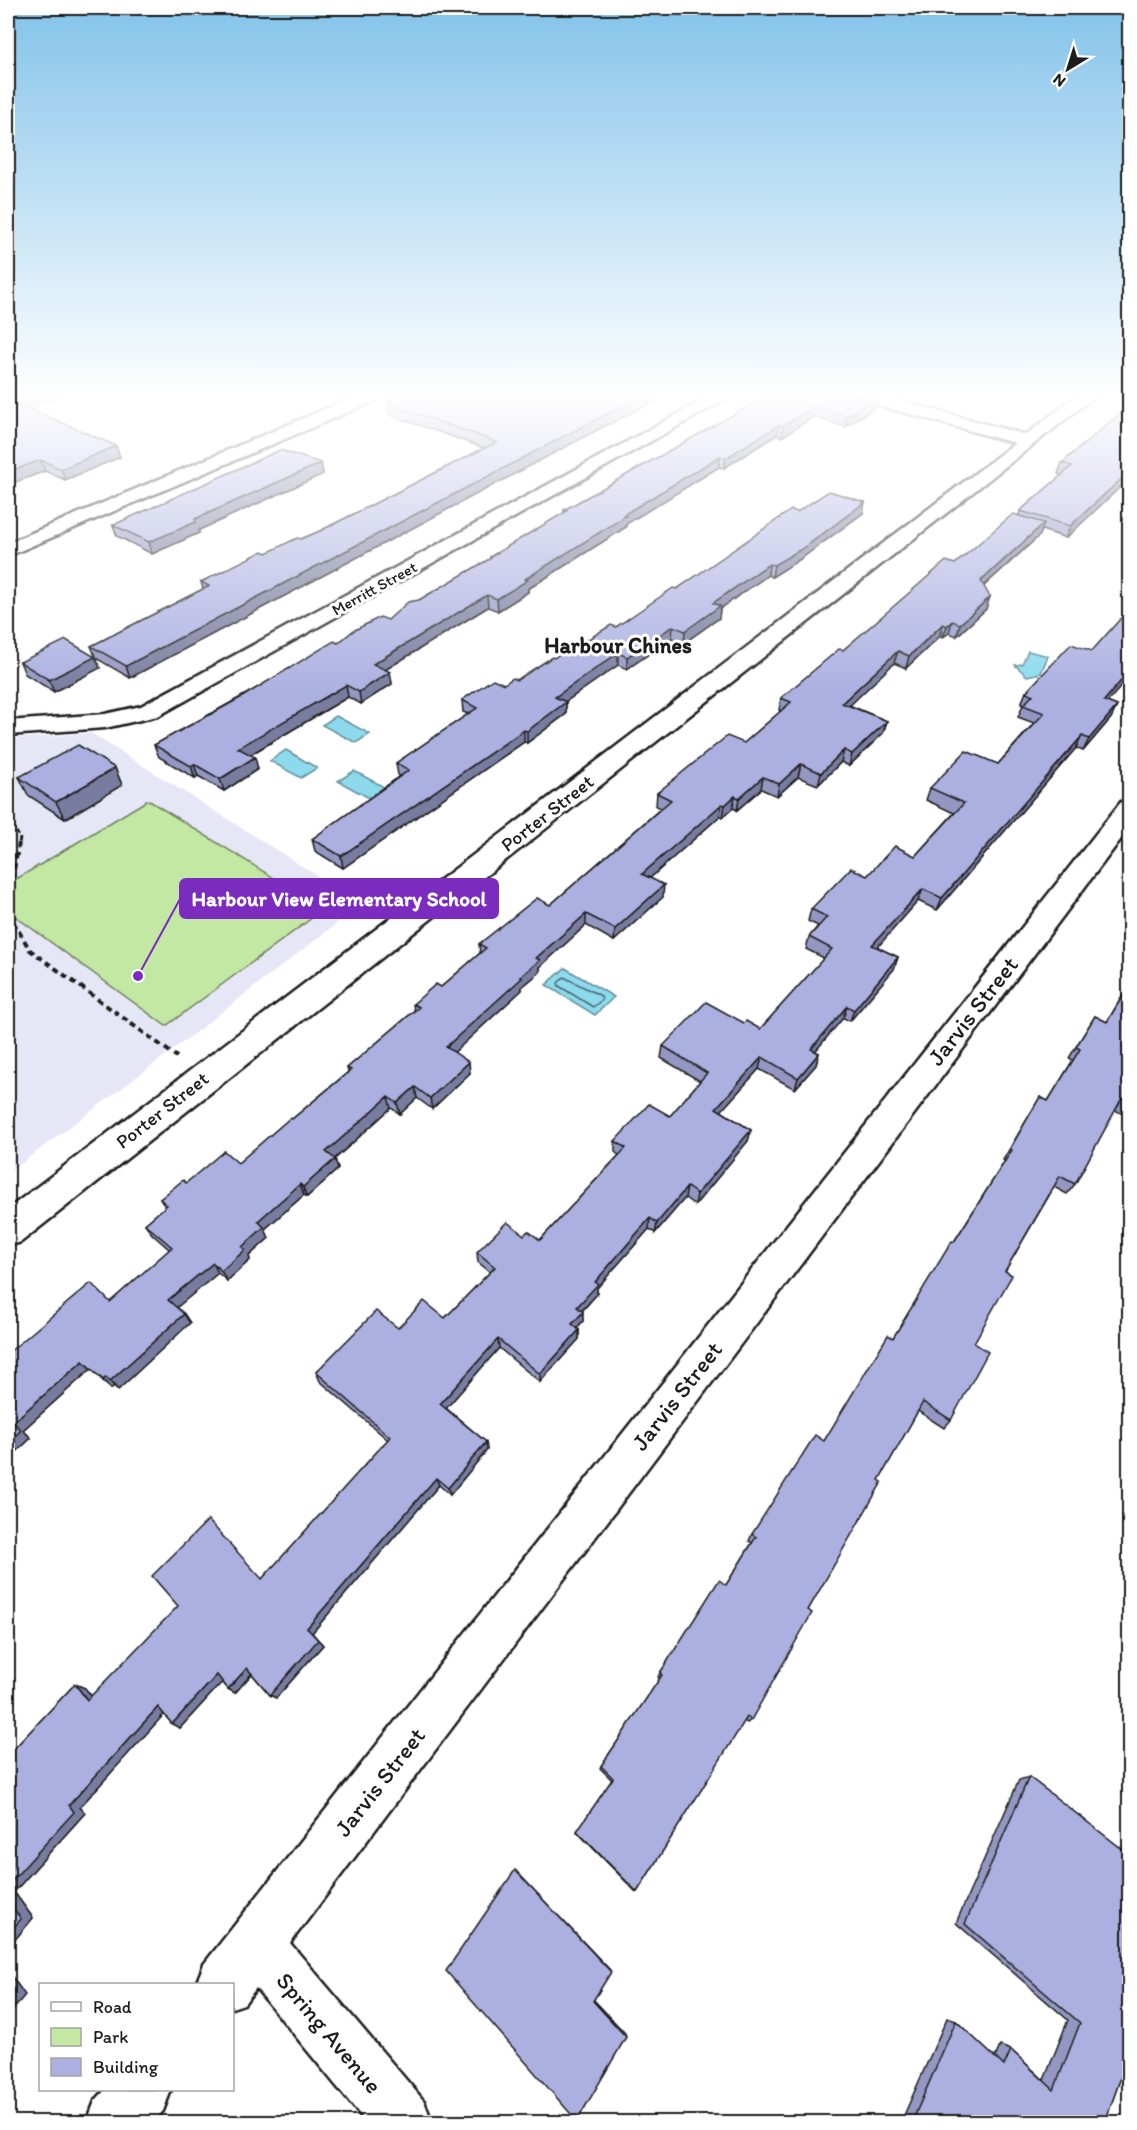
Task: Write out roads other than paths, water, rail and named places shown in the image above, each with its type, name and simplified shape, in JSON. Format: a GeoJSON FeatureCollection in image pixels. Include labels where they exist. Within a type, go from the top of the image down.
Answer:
{"type":"FeatureCollection","features":[{"type":"Feature","properties":{"kind":"street"},"geometry":{"type":"LineString","coordinates":[[8,550],[137,495]]}},
{"type":"Feature","properties":{"kind":"street","name":"Merritt Street"},"geometry":{"type":"LineString","coordinates":[[8,728],[105,721],[149,711],[543,495]]}},
{"type":"Feature","properties":{"kind":"street","name":"Porter Street"},"geometry":{"type":"LineString","coordinates":[[8,1230],[958,495]]}},
{"type":"Feature","properties":{"kind":"street","name":"Jarvis Street"},"geometry":{"type":"LineString","coordinates":[[240,1964],[1130,808]]}},
{"type":"Feature","properties":{"kind":"street","name":"Spring Avenue"},"geometry":{"type":"LineString","coordinates":[[240,1964],[403,2122]]}},
{"type":"Feature","properties":{"kind":"street"},"geometry":{"type":"LineString","coordinates":[[116,2122],[141,2091]]}},
{"type":"Feature","properties":{"kind":"water"},"geometry":{"type":"Polygon","coordinates":[[[1028,651],[1048,656],[1041,673],[1027,676],[1015,665],[1022,664],[1028,651]]]}},
{"type":"Feature","properties":{"kind":"water"},"geometry":{"type":"Polygon","coordinates":[[[336,716],[370,734],[356,743],[322,725],[336,716]]]}},
{"type":"Feature","properties":{"kind":"water"},"geometry":{"type":"Polygon","coordinates":[[[286,750],[317,768],[301,778],[270,761],[286,750]]]}},
{"type":"Feature","properties":{"kind":"water"},"geometry":{"type":"Polygon","coordinates":[[[354,771],[388,789],[373,800],[338,781],[354,771]]]}},
{"type":"Feature","properties":{"kind":"water"},"geometry":{"type":"Polygon","coordinates":[[[565,968],[614,997],[595,1015],[546,985],[565,968]]]}},
{"type":"Feature","properties":{"kind":"place","name":"Harbour View Elementary School"},"geometry":{"type":"Point","coordinates":[138,976]}},
{"type":"Feature","properties":{"kind":"district","name":"Harbour Chines"},"geometry":{"type":"Point","coordinates":[618,645]}}]}
